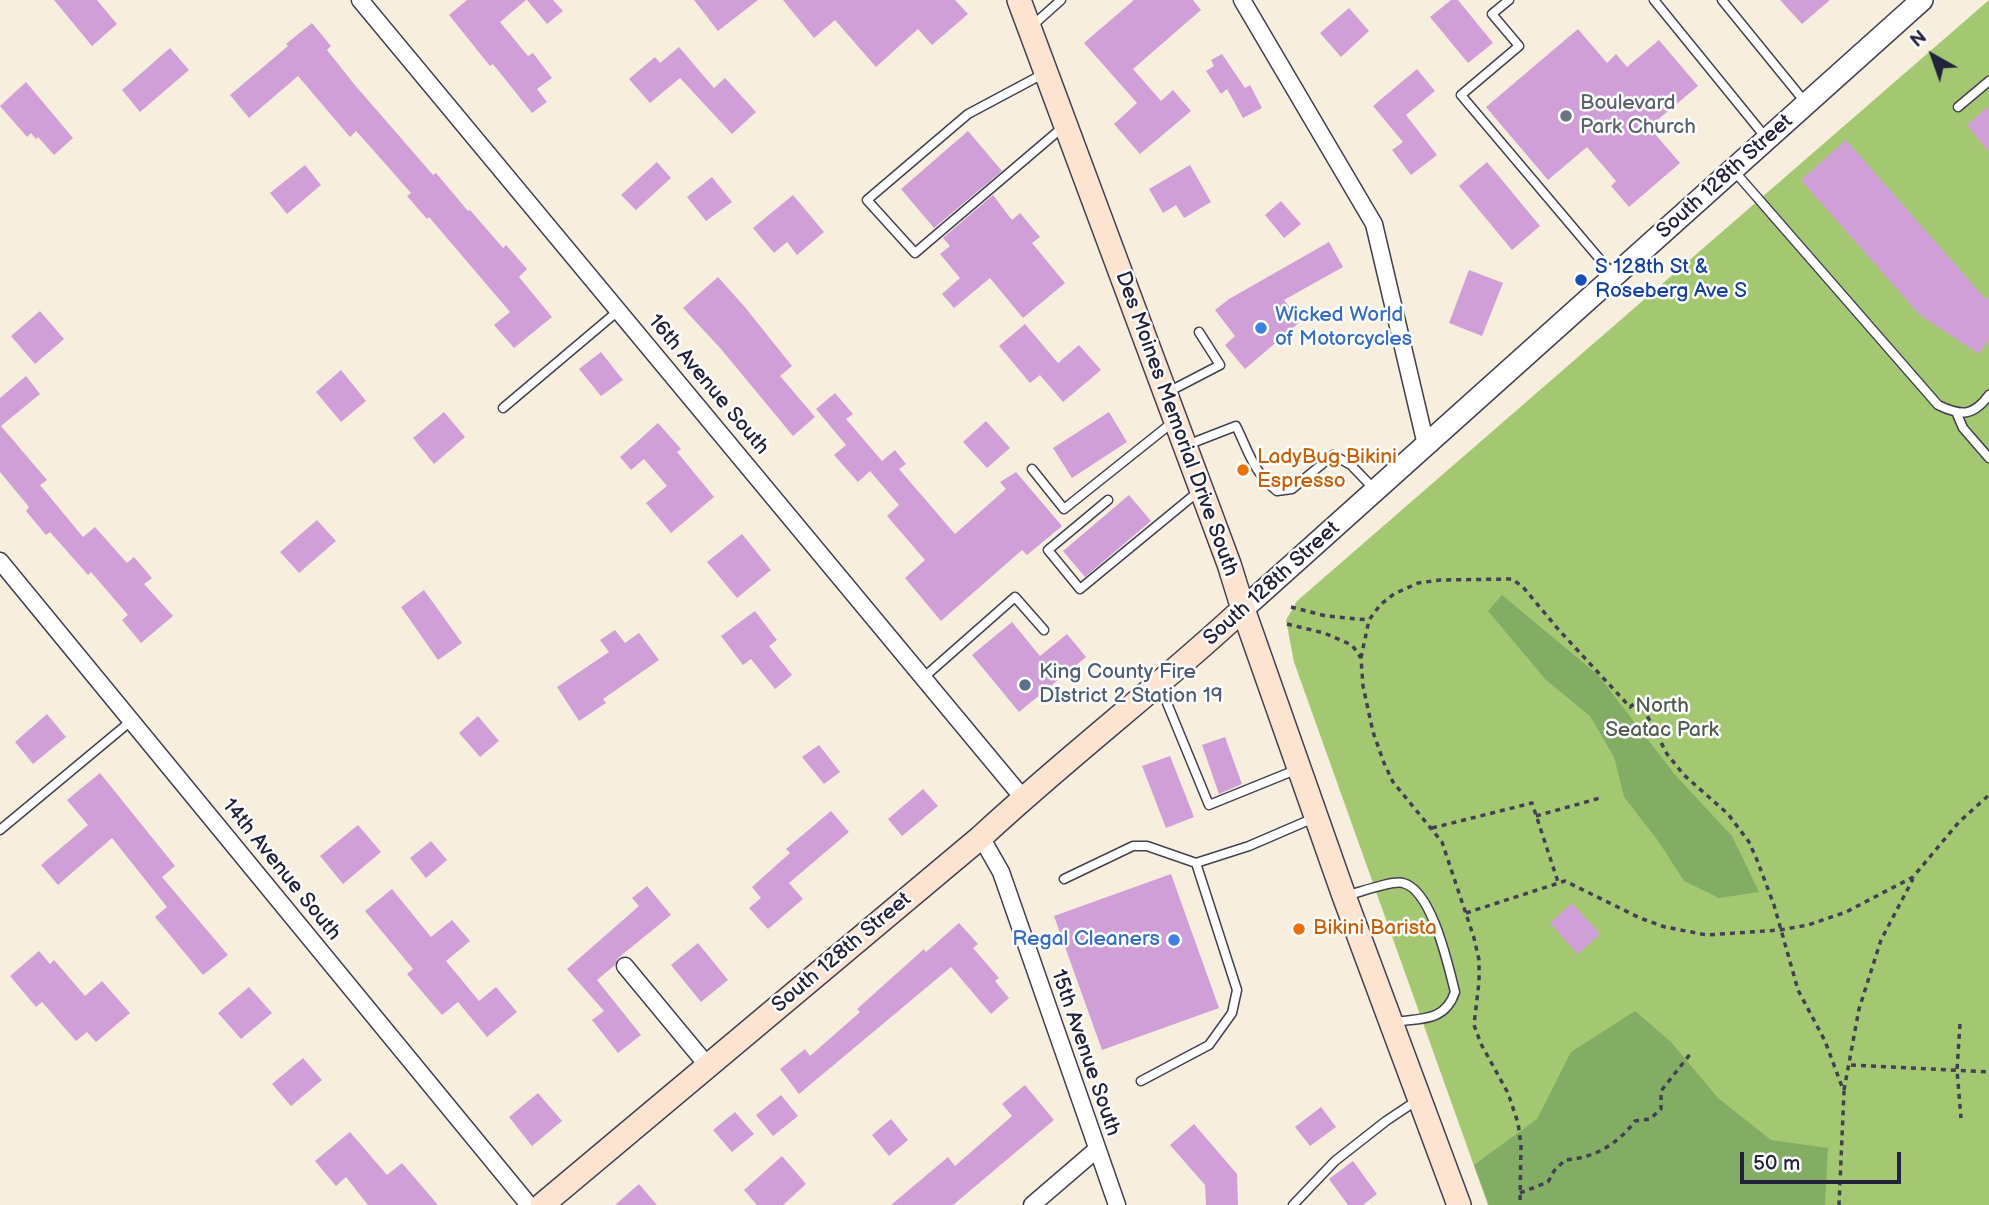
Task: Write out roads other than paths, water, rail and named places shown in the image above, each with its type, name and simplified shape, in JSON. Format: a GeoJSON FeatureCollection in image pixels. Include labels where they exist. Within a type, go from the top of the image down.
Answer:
{"type":"FeatureCollection","features":[{"type":"Feature","properties":{"kind":"main road","name":"Des Moines Memorial Drive South"},"geometry":{"type":"LineString","coordinates":[[1019,0],[1229,564],[1316,817],[1460,1205]]}},
{"type":"Feature","properties":{"kind":"main road","name":"South 128th Street"},"geometry":{"type":"LineString","coordinates":[[542,1205],[981,837],[1243,610]]}},
{"type":"Feature","properties":{"kind":"street","name":"16th Avenue South"},"geometry":{"type":"LineString","coordinates":[[360,0],[1023,798]]}},
{"type":"Feature","properties":{"kind":"street"},"geometry":{"type":"LineString","coordinates":[[1242,0],[1374,224],[1426,444]]}},
{"type":"Feature","properties":{"kind":"street","name":"South 128th Street"},"geometry":{"type":"LineString","coordinates":[[1243,610],[1922,0]]}},
{"type":"Feature","properties":{"kind":"street","name":"14th Avenue South"},"geometry":{"type":"LineString","coordinates":[[0,561],[529,1205]]}},
{"type":"Feature","properties":{"kind":"street","name":"15th Avenue South"},"geometry":{"type":"LineString","coordinates":[[981,837],[1001,872],[1116,1205]]}},
{"type":"Feature","properties":{"kind":"street"},"geometry":{"type":"LineString","coordinates":[[625,966],[707,1065]]}},
{"type":"Feature","properties":{"kind":"street"},"geometry":{"type":"LineString","coordinates":[[1031,1205],[1097,1150]]}},
{"type":"Feature","properties":{"kind":"lane"},"geometry":{"type":"LineString","coordinates":[[1029,28],[1061,0]]}},
{"type":"Feature","properties":{"kind":"lane"},"geometry":{"type":"LineString","coordinates":[[1508,0],[1492,14],[1519,46],[1461,95],[1614,276]]}},
{"type":"Feature","properties":{"kind":"lane"},"geometry":{"type":"LineString","coordinates":[[1654,0],[1767,139]]}},
{"type":"Feature","properties":{"kind":"lane"},"geometry":{"type":"LineString","coordinates":[[1723,0],[1807,104]]}},
{"type":"Feature","properties":{"kind":"lane"},"geometry":{"type":"LineString","coordinates":[[1046,72],[968,114],[867,200],[915,253],[1065,125]]}},
{"type":"Feature","properties":{"kind":"lane"},"geometry":{"type":"LineString","coordinates":[[1958,107],[1989,81]]}},
{"type":"Feature","properties":{"kind":"lane"},"geometry":{"type":"LineString","coordinates":[[1733,169],[1938,405],[1957,414],[1969,413],[1981,407],[1989,396]]}},
{"type":"Feature","properties":{"kind":"lane"},"geometry":{"type":"LineString","coordinates":[[503,408],[618,311]]}},
{"type":"Feature","properties":{"kind":"lane"},"geometry":{"type":"LineString","coordinates":[[1165,393],[1220,365],[1199,332]]}},
{"type":"Feature","properties":{"kind":"lane"},"geometry":{"type":"LineString","coordinates":[[1957,414],[1962,428],[1989,458]]}},
{"type":"Feature","properties":{"kind":"lane"},"geometry":{"type":"LineString","coordinates":[[1032,469],[1064,509],[1175,420]]}},
{"type":"Feature","properties":{"kind":"lane"},"geometry":{"type":"LineString","coordinates":[[1185,446],[1236,426],[1255,468],[1277,491],[1292,489],[1333,454],[1351,465],[1375,491]]}},
{"type":"Feature","properties":{"kind":"lane"},"geometry":{"type":"LineString","coordinates":[[1108,499],[1048,550],[1080,589],[1201,489]]}},
{"type":"Feature","properties":{"kind":"lane"},"geometry":{"type":"LineString","coordinates":[[923,678],[1015,597],[1044,630]]}},
{"type":"Feature","properties":{"kind":"lane"},"geometry":{"type":"LineString","coordinates":[[1159,684],[1209,806],[1299,768]]}},
{"type":"Feature","properties":{"kind":"lane"},"geometry":{"type":"LineString","coordinates":[[0,830],[131,721]]}},
{"type":"Feature","properties":{"kind":"lane"},"geometry":{"type":"LineString","coordinates":[[1064,879],[1133,846],[1147,846],[1196,863],[1249,846],[1316,817]]}},
{"type":"Feature","properties":{"kind":"lane"},"geometry":{"type":"LineString","coordinates":[[1140,1081],[1209,1045],[1232,1013],[1237,990],[1196,863]]}},
{"type":"Feature","properties":{"kind":"lane"},"geometry":{"type":"LineString","coordinates":[[1345,896],[1401,882],[1416,888],[1428,907],[1455,992],[1447,1010],[1437,1015],[1391,1023]]}},
{"type":"Feature","properties":{"kind":"lane"},"geometry":{"type":"LineString","coordinates":[[1293,1205],[1335,1161],[1420,1098]]}},
{"type":"Feature","properties":{"kind":"place","name":"Boulevard Park Church"},"geometry":{"type":"Point","coordinates":[1566,116]}},
{"type":"Feature","properties":{"kind":"place","name":"S 128th St & Roseberg Ave S"},"geometry":{"type":"Point","coordinates":[1581,280]}},
{"type":"Feature","properties":{"kind":"place","name":"Wicked World of Motorcycles"},"geometry":{"type":"Point","coordinates":[1261,328]}},
{"type":"Feature","properties":{"kind":"place","name":"LadyBug Bikini Espresso"},"geometry":{"type":"Point","coordinates":[1243,470]}},
{"type":"Feature","properties":{"kind":"place","name":"King County Fire DIstrict 2 Station 19"},"geometry":{"type":"Point","coordinates":[1025,685]}},
{"type":"Feature","properties":{"kind":"place","name":"Bikini Barista"},"geometry":{"type":"Point","coordinates":[1299,929]}},
{"type":"Feature","properties":{"kind":"place","name":"Regal Cleaners"},"geometry":{"type":"Point","coordinates":[1174,940]}},
{"type":"Feature","properties":{"kind":"park label","name":"North Seatac Park"},"geometry":{"type":"Point","coordinates":[1662,719]}}]}
